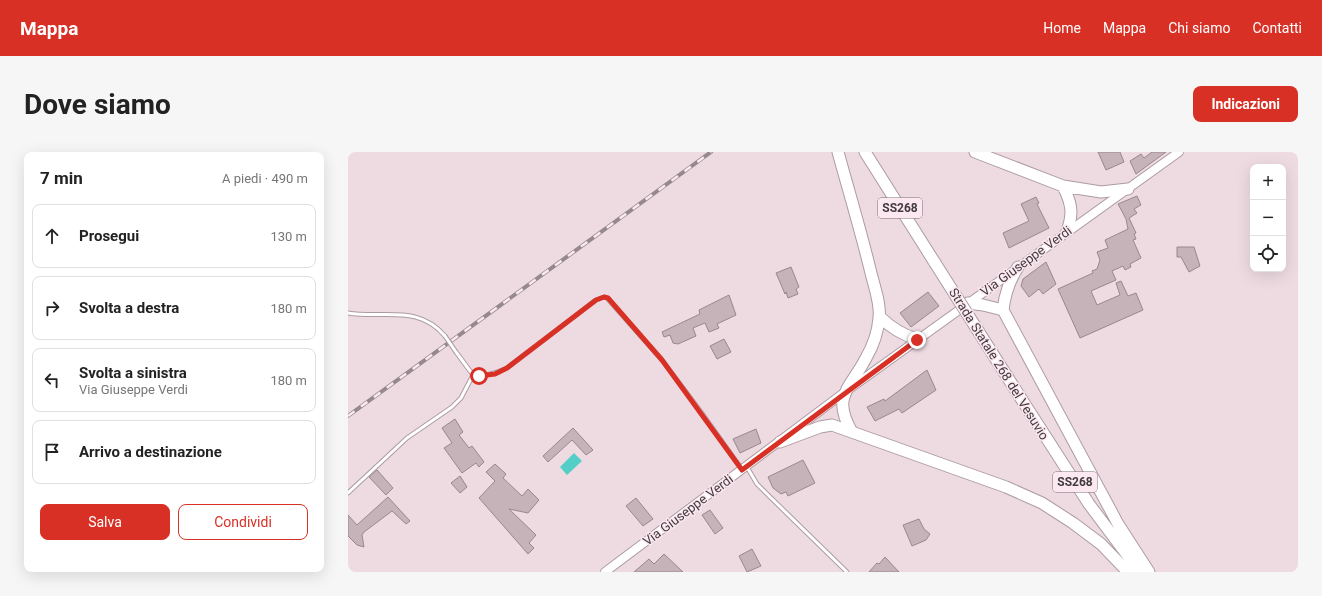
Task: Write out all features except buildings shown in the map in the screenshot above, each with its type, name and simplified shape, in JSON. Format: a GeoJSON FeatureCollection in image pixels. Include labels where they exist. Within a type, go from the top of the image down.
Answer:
{"type":"FeatureCollection","features":[{"type":"Feature","properties":{"kind":"highway"},"geometry":{"type":"LineString","coordinates":[[838,152],[868,263],[879,316],[875,336],[867,358],[845,392],[842,407],[844,416],[852,432]]}},
{"type":"Feature","properties":{"kind":"highway","name":"Strada Statale 268 del Vesuvio"},"geometry":{"type":"LineString","coordinates":[[865,152],[1089,504],[1140,572]]}},
{"type":"Feature","properties":{"kind":"highway"},"geometry":{"type":"LineString","coordinates":[[975,152],[1063,186],[1101,192],[1128,189]]}},
{"type":"Feature","properties":{"kind":"highway"},"geometry":{"type":"LineString","coordinates":[[1063,186],[1072,210],[1067,231]]}},
{"type":"Feature","properties":{"kind":"highway"},"geometry":{"type":"LineString","coordinates":[[1018,267],[1010,281],[1005,295],[1003,310],[1118,524],[1149,572]]}},
{"type":"Feature","properties":{"kind":"highway"},"geometry":{"type":"LineString","coordinates":[[968,303],[1003,310]]}},
{"type":"Feature","properties":{"kind":"highway"},"geometry":{"type":"LineString","coordinates":[[879,316],[890,326],[904,335],[917,340]]}},
{"type":"Feature","properties":{"kind":"highway"},"geometry":{"type":"LineString","coordinates":[[780,442],[820,427],[832,426],[1006,487],[1042,503],[1073,523],[1101,544],[1128,572]]}},
{"type":"Feature","properties":{"kind":"street","name":"Via Giuseppe Verdi"},"geometry":{"type":"LineString","coordinates":[[605,572],[845,392],[1067,231],[1179,152]]}},
{"type":"Feature","properties":{"kind":"lane"},"geometry":{"type":"LineString","coordinates":[[348,313],[415,316],[432,323],[445,336],[473,375],[479,376],[495,374],[507,368],[596,300],[604,297],[608,298],[662,360],[757,484],[847,572]]}},
{"type":"Feature","properties":{"kind":"lane"},"geometry":{"type":"LineString","coordinates":[[348,493],[407,438],[452,407],[461,398],[473,375]]}},
{"type":"Feature","properties":{"kind":"water"},"geometry":{"type":"Polygon","coordinates":[[[574,453],[582,461],[567,475],[560,467],[574,453]]]}},
{"type":"Feature","properties":{"kind":"railway"},"geometry":{"type":"LineString","coordinates":[[348,416],[711,152]]}},
{"type":"Feature","properties":{"kind":"route"},"geometry":{"type":"LineString","coordinates":[[479,376],[495,374],[507,368],[573,320],[596,300],[604,297],[608,298],[662,360],[702,412],[742,470],[917,340]]}}]}
